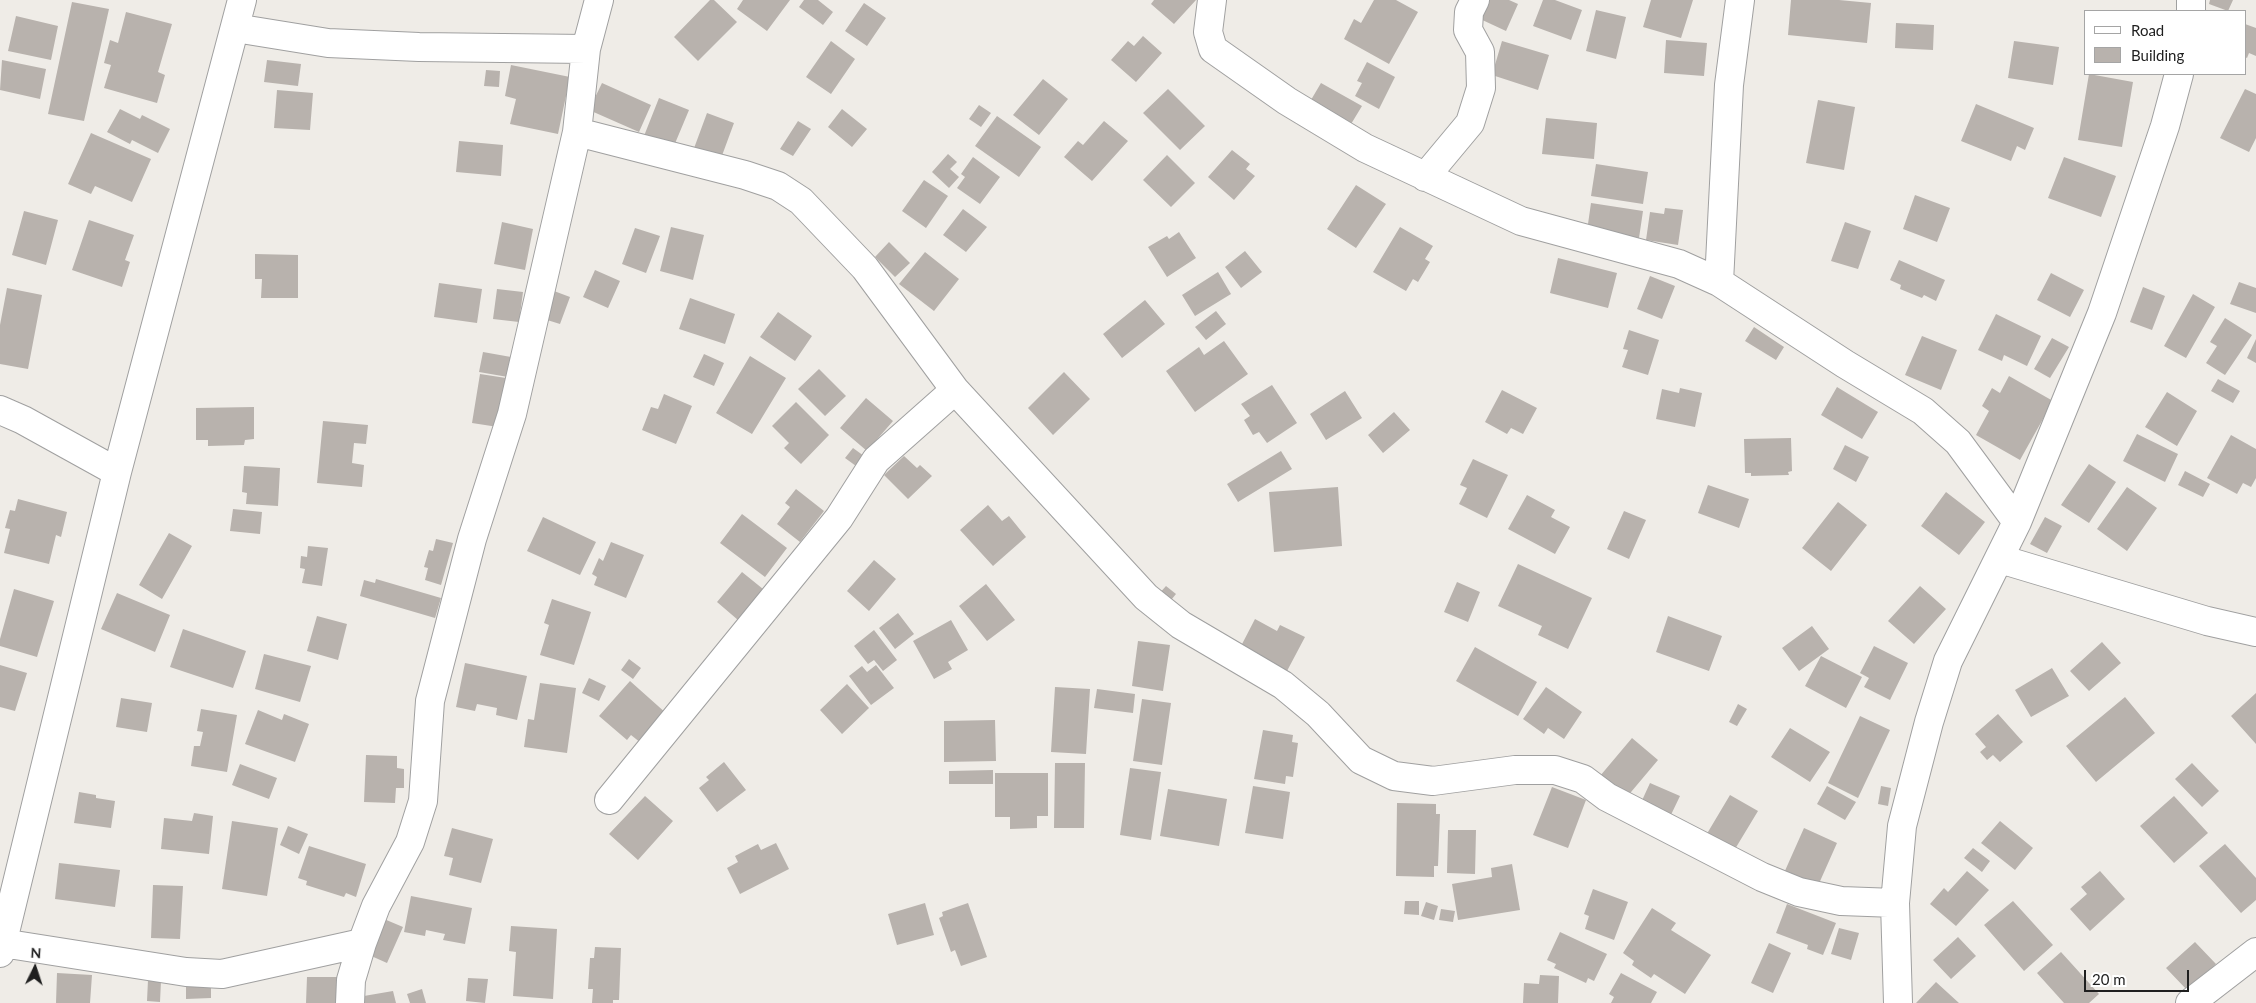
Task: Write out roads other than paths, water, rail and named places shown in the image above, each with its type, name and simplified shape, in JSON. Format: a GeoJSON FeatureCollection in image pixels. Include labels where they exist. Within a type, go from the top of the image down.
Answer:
{"type":"FeatureCollection","features":[{"type":"Feature","properties":{"kind":"street"},"geometry":{"type":"LineString","coordinates":[[242,0],[117,472],[13,846],[1,948],[186,972],[222,974],[362,943]]}},
{"type":"Feature","properties":{"kind":"street"},"geometry":{"type":"LineString","coordinates":[[350,1003],[351,980],[362,943],[376,906],[410,842],[423,800],[430,701],[472,539],[512,414],[576,132],[586,49],[599,0]]}},
{"type":"Feature","properties":{"kind":"street"},"geometry":{"type":"LineString","coordinates":[[1212,0],[1208,32],[1213,49],[1295,106],[1365,148],[1520,221],[1679,264],[1720,282],[1845,364],[1923,411],[1958,442],[2017,522]]}},
{"type":"Feature","properties":{"kind":"street"},"geometry":{"type":"LineString","coordinates":[[1424,177],[1470,123],[1482,88],[1480,52],[1468,30],[1468,12],[1475,0]]}},
{"type":"Feature","properties":{"kind":"street"},"geometry":{"type":"LineString","coordinates":[[1720,282],[1729,85],[1740,0]]}},
{"type":"Feature","properties":{"kind":"street"},"geometry":{"type":"LineString","coordinates":[[235,28],[328,43],[419,48],[586,49]]}},
{"type":"Feature","properties":{"kind":"street"},"geometry":{"type":"LineString","coordinates":[[1898,1003],[1895,903],[1902,826],[1929,722],[1948,661],[2017,522],[2102,313],[2165,126],[2179,75]]}},
{"type":"Feature","properties":{"kind":"street"},"geometry":{"type":"LineString","coordinates":[[576,132],[745,175],[778,186],[800,201],[865,268],[905,325],[955,390],[1146,598],[1181,625],[1283,685],[1318,714],[1361,760],[1394,776],[1433,781],[1515,770],[1555,770],[1584,778],[1607,797],[1762,877],[1799,892],[1841,901],[1895,903]]}},
{"type":"Feature","properties":{"kind":"street"},"geometry":{"type":"LineString","coordinates":[[609,800],[839,518],[876,460],[955,390]]}},
{"type":"Feature","properties":{"kind":"street"},"geometry":{"type":"LineString","coordinates":[[0,410],[23,420],[117,472]]}},
{"type":"Feature","properties":{"kind":"street"},"geometry":{"type":"LineString","coordinates":[[2000,559],[2207,621],[2256,632]]}},
{"type":"Feature","properties":{"kind":"street"},"geometry":{"type":"LineString","coordinates":[[2190,1003],[2256,952]]}}]}
